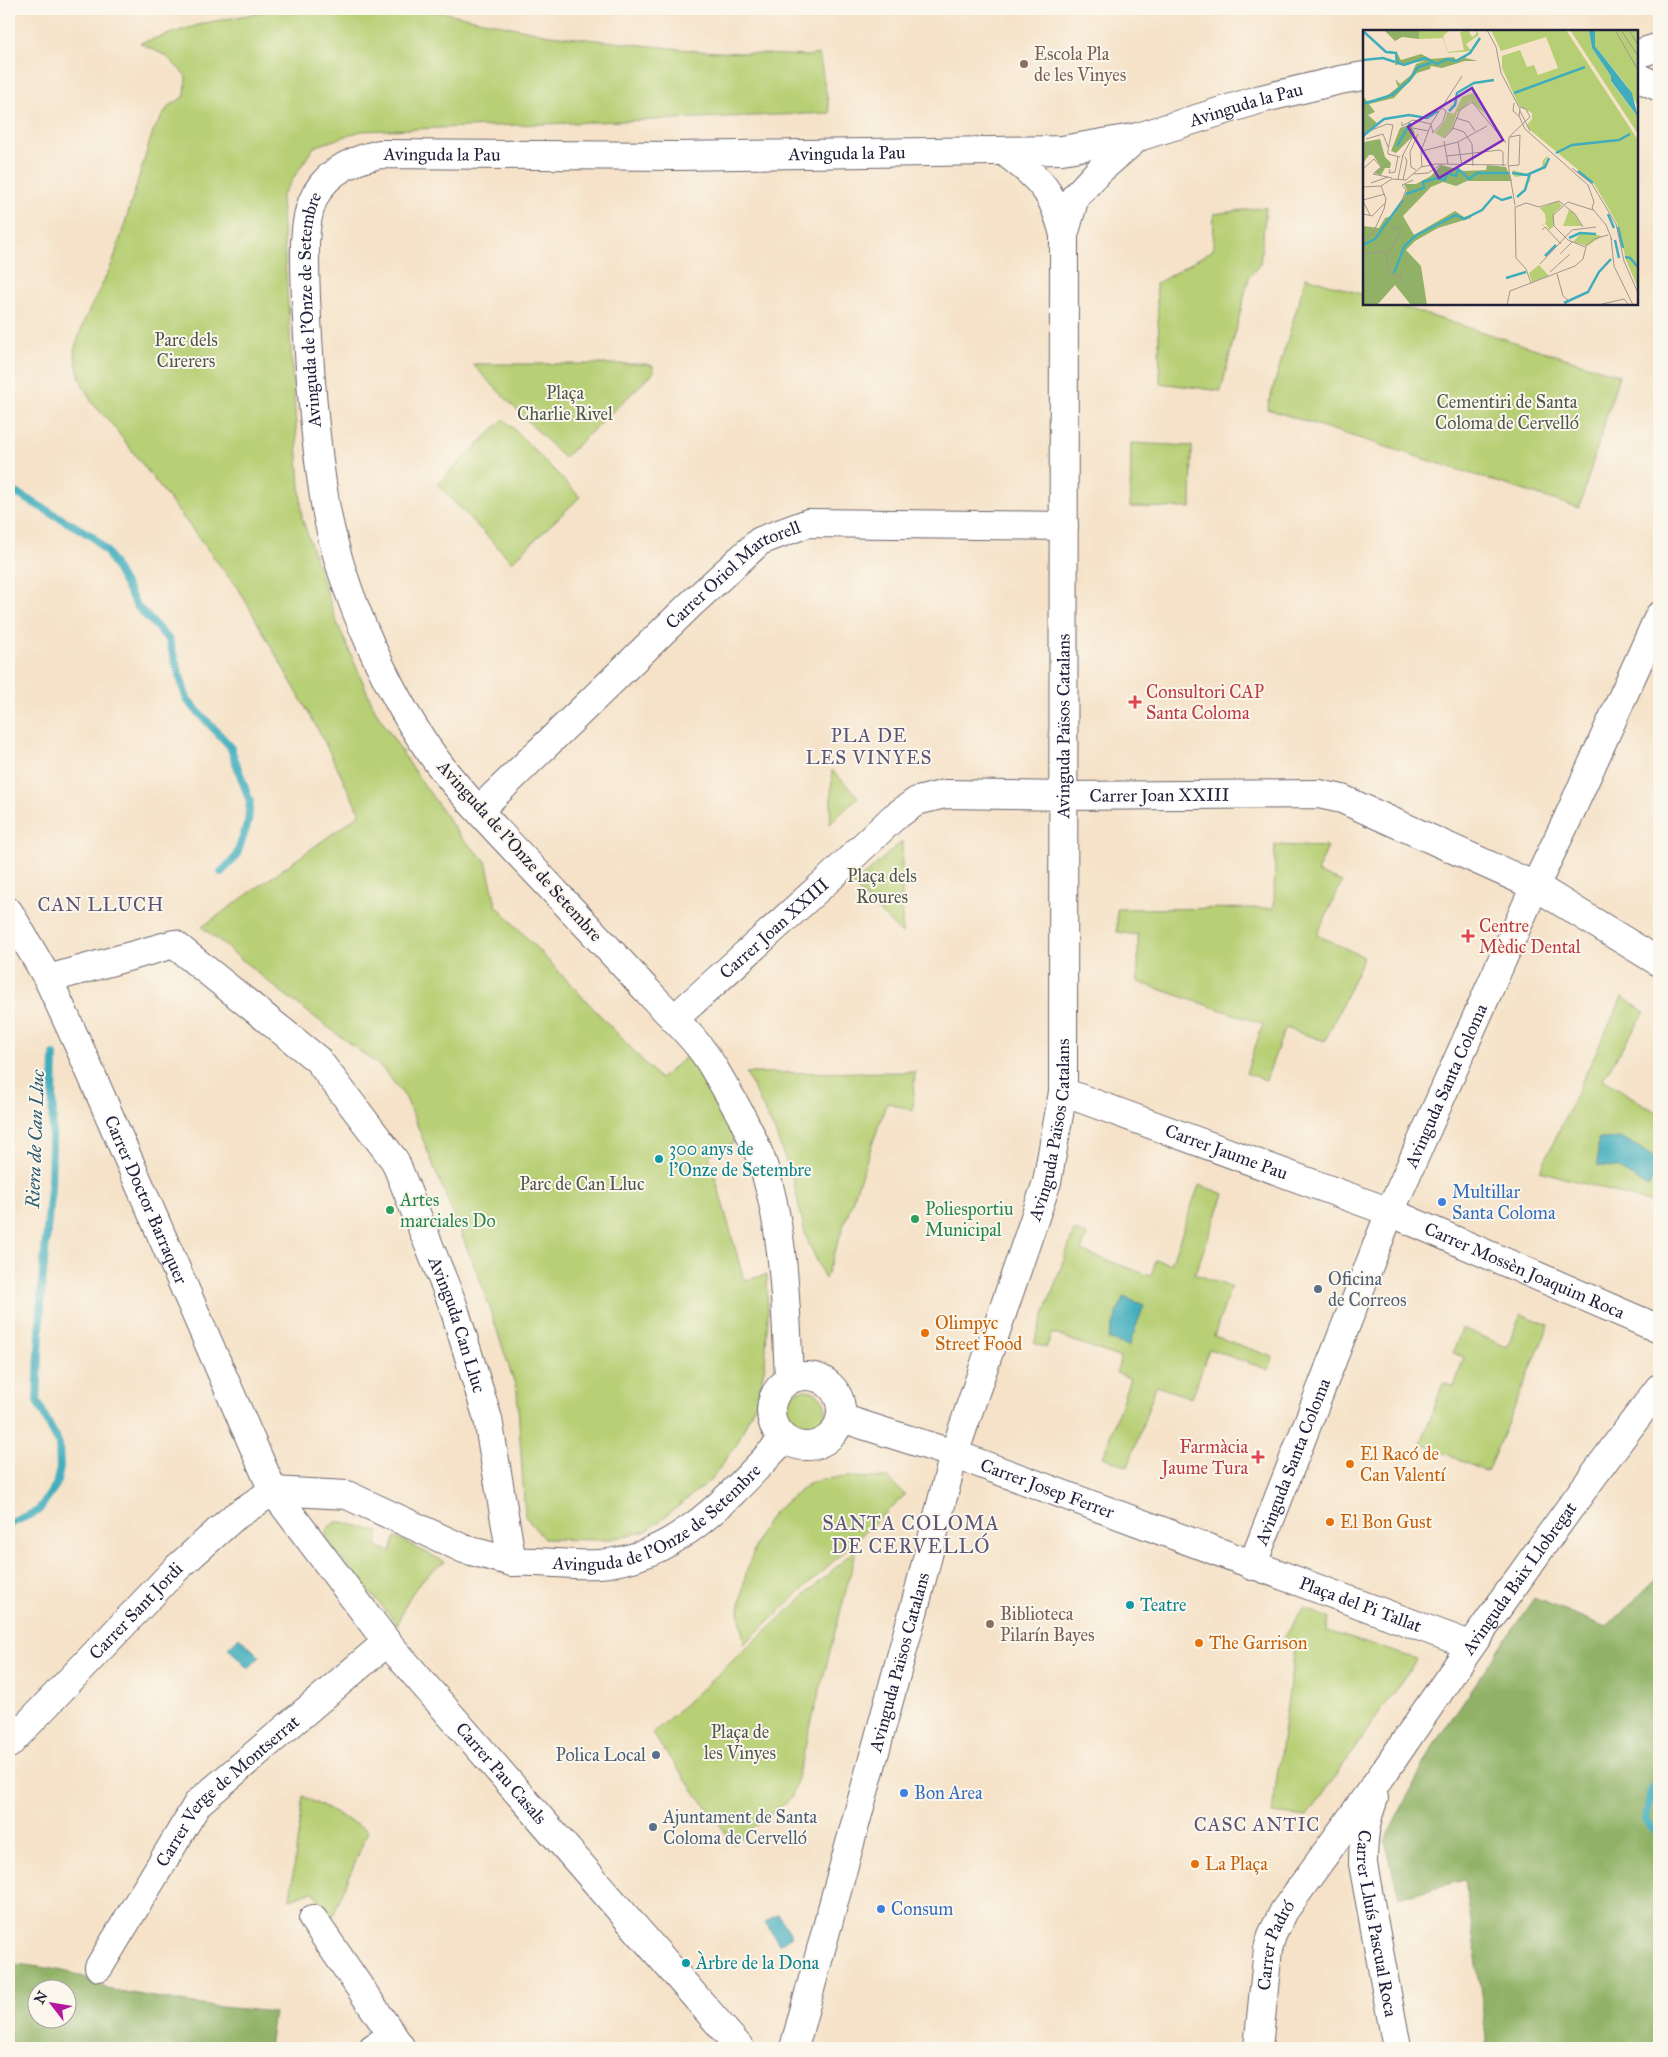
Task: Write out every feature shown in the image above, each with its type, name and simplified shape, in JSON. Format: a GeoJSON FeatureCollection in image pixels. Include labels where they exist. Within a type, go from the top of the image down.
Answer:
{"type":"FeatureCollection","features":[{"type":"Feature","properties":{"kind":"street"},"geometry":{"type":"LineString","coordinates":[[1638,54],[1659,47]]}},
{"type":"Feature","properties":{"kind":"street","name":"Avinguda la Pau"},"geometry":{"type":"LineString","coordinates":[[328,179],[342,167],[359,158],[380,154],[677,156],[1062,150],[1138,137],[1261,99],[1363,76]]}},
{"type":"Feature","properties":{"kind":"street"},"geometry":{"type":"LineString","coordinates":[[1638,77],[1659,87]]}},
{"type":"Feature","properties":{"kind":"street","name":"Avinguda Països Catalans"},"geometry":{"type":"LineString","coordinates":[[1064,235],[1075,197],[1100,170],[1138,137]]}},
{"type":"Feature","properties":{"kind":"street","name":"Avinguda Països Catalans"},"geometry":{"type":"LineString","coordinates":[[794,2048],[917,1598],[954,1454],[1046,1182],[1063,1092],[1064,235],[1057,210],[1048,191],[1031,173],[1004,151]]}},
{"type":"Feature","properties":{"kind":"street","name":"Avinguda de l'Onze de Setembre"},"geometry":{"type":"LineString","coordinates":[[328,179],[316,192],[308,208],[306,230],[308,360],[325,504],[334,544],[356,608],[378,659],[407,717],[445,771],[674,1019],[711,1062],[764,1166],[774,1208],[782,1266],[789,1380]]}},
{"type":"Feature","properties":{"kind":"street","name":"Carrer Oriol Martorell"},"geometry":{"type":"LineString","coordinates":[[479,810],[690,605],[760,541],[808,523],[1064,526]]}},
{"type":"Feature","properties":{"kind":"street","name":"Avinguda Santa Coloma"},"geometry":{"type":"LineString","coordinates":[[1252,1566],[1390,1212],[1535,886],[1659,616]]}},
{"type":"Feature","properties":{"kind":"street","name":"Carrer Joan XXIII"},"geometry":{"type":"LineString","coordinates":[[674,1019],[893,818],[912,803],[945,794],[1064,796],[1319,794],[1342,799],[1535,886],[1659,962]]}},
{"type":"Feature","properties":{"kind":"street","name":"Carrer Doctor Barraquer"},"geometry":{"type":"LineString","coordinates":[[9,912],[48,979],[273,1491]]}},
{"type":"Feature","properties":{"kind":"street","name":"Avinguda Can Lluc"},"geometry":{"type":"LineString","coordinates":[[48,979],[174,944],[318,1060],[395,1161],[453,1306],[488,1419],[512,1562]]}},
{"type":"Feature","properties":{"kind":"street","name":"Carrer Jaume Pau"},"geometry":{"type":"LineString","coordinates":[[1063,1092],[1390,1212]]}},
{"type":"Feature","properties":{"kind":"street","name":"Carrer Mossèn Joaquim Roca"},"geometry":{"type":"LineString","coordinates":[[1390,1212],[1659,1329]]}},
{"type":"Feature","properties":{"kind":"street"},"geometry":{"type":"LineString","coordinates":[[800,1376],[822,1379],[838,1395],[841,1406],[841,1418],[836,1429],[828,1438],[818,1444],[807,1446],[795,1445],[784,1439],[774,1425],[771,1408],[773,1397],[780,1387],[789,1380],[800,1376]]}},
{"type":"Feature","properties":{"kind":"street","name":"Avinguda Baix Llobregat"},"geometry":{"type":"LineString","coordinates":[[1384,1772],[1470,1645],[1659,1388]]}},
{"type":"Feature","properties":{"kind":"street","name":"Carrer Josep Ferrer"},"geometry":{"type":"LineString","coordinates":[[841,1418],[954,1454],[1252,1566]]}},
{"type":"Feature","properties":{"kind":"street","name":"Avinguda de l'Onze de Setembre"},"geometry":{"type":"LineString","coordinates":[[512,1562],[600,1564],[640,1556],[677,1538],[714,1511],[784,1439]]}},
{"type":"Feature","properties":{"kind":"street"},"geometry":{"type":"LineString","coordinates":[[273,1491],[347,1495],[464,1549],[512,1562]]}},
{"type":"Feature","properties":{"kind":"street","name":"Carrer Pau Casals"},"geometry":{"type":"LineString","coordinates":[[273,1491],[387,1642],[740,2048]]}},
{"type":"Feature","properties":{"kind":"street","name":"Carrer Sant Jordi"},"geometry":{"type":"LineString","coordinates":[[9,1744],[177,1568],[234,1517],[273,1491]]}},
{"type":"Feature","properties":{"kind":"street","name":"Plaça del Pi Tallat"},"geometry":{"type":"LineString","coordinates":[[1252,1566],[1470,1645]]}},
{"type":"Feature","properties":{"kind":"street","name":"Carrer Verge de Montserrat"},"geometry":{"type":"LineString","coordinates":[[98,1967],[198,1803],[387,1642]]}},
{"type":"Feature","properties":{"kind":"street","name":"Carrer Padró"},"geometry":{"type":"LineString","coordinates":[[1258,2048],[1268,1949],[1272,1935],[1284,1911],[1384,1772]]}},
{"type":"Feature","properties":{"kind":"street","name":"Carrer Lluís Pascual Roca"},"geometry":{"type":"LineString","coordinates":[[1384,1772],[1367,1818],[1362,1840],[1362,1864],[1397,2048]]}},
{"type":"Feature","properties":{"kind":"street"},"geometry":{"type":"LineString","coordinates":[[1325,1856],[1338,1850],[1347,1851],[1362,1864]]}},
{"type":"Feature","properties":{"kind":"street"},"geometry":{"type":"LineString","coordinates":[[313,1919],[389,2044]]}},
{"type":"Feature","properties":{"kind":"green space"},"geometry":{"type":"Polygon","coordinates":[[[280,9],[409,9],[441,12],[549,35],[698,51],[807,56],[819,54],[830,113],[361,131],[314,147],[281,197],[302,518],[336,620],[375,710],[460,836],[486,861],[496,905],[660,1079],[687,1056],[700,1072],[737,1141],[709,1155],[744,1280],[767,1275],[768,1314],[765,1365],[757,1399],[737,1444],[711,1480],[647,1531],[606,1540],[544,1539],[525,1516],[517,1391],[482,1285],[406,1098],[382,1068],[275,987],[202,927],[360,814],[321,735],[241,593],[110,422],[92,403],[80,379],[74,351],[84,321],[113,262],[153,131],[168,107],[185,96],[186,76],[166,56],[140,43],[205,23],[280,9]]]}},
{"type":"Feature","properties":{"kind":"green space"},"geometry":{"type":"Polygon","coordinates":[[[1266,207],[1260,264],[1249,277],[1221,391],[1160,383],[1156,284],[1213,250],[1214,214],[1266,207]]]}},
{"type":"Feature","properties":{"kind":"green space","name":"Cementiri de Santa Coloma de Cervelló"},"geometry":{"type":"Polygon","coordinates":[[[1306,277],[1363,295],[1363,305],[1396,305],[1619,375],[1579,508],[1267,409],[1306,277]]]}},
{"type":"Feature","properties":{"kind":"green space","name":"Plaça Charlie Rivel"},"geometry":{"type":"Polygon","coordinates":[[[472,364],[646,364],[653,366],[654,372],[564,458],[472,364]]]}},
{"type":"Feature","properties":{"kind":"green space"},"geometry":{"type":"Polygon","coordinates":[[[504,419],[580,497],[512,562],[437,484],[504,419]]]}},
{"type":"Feature","properties":{"kind":"green space"},"geometry":{"type":"Polygon","coordinates":[[[1131,443],[1192,446],[1191,508],[1130,507],[1131,443]]]}},
{"type":"Feature","properties":{"kind":"green space","name":"Plaça dels Roures"},"geometry":{"type":"Polygon","coordinates":[[[832,770],[858,797],[830,824],[832,770]]]}},
{"type":"Feature","properties":{"kind":"green space","name":"Plaça dels Roures"},"geometry":{"type":"Polygon","coordinates":[[[902,841],[902,934],[853,886],[902,841]]]}},
{"type":"Feature","properties":{"kind":"green space"},"geometry":{"type":"Polygon","coordinates":[[[1275,845],[1328,847],[1317,872],[1342,882],[1317,935],[1364,957],[1325,1041],[1285,1028],[1266,1080],[1246,1073],[1263,1024],[1138,982],[1138,935],[1117,932],[1117,909],[1274,908],[1275,845]]]}},
{"type":"Feature","properties":{"kind":"green space"},"geometry":{"type":"Polygon","coordinates":[[[1622,997],[1645,1012],[1603,1079],[1659,1114],[1659,1205],[1540,1171],[1622,997]]]}},
{"type":"Feature","properties":{"kind":"green space"},"geometry":{"type":"Polygon","coordinates":[[[915,1072],[913,1111],[887,1102],[825,1279],[806,1237],[793,1180],[775,1132],[746,1073],[915,1072]]]}},
{"type":"Feature","properties":{"kind":"green space"},"geometry":{"type":"Polygon","coordinates":[[[1199,1185],[1224,1194],[1195,1274],[1231,1287],[1214,1336],[1273,1357],[1269,1370],[1209,1349],[1192,1398],[1156,1386],[1128,1467],[1103,1457],[1130,1378],[1116,1373],[1121,1358],[1052,1333],[1046,1348],[1034,1343],[1074,1231],[1087,1235],[1081,1251],[1151,1276],[1156,1260],[1171,1264],[1199,1185]]]}},
{"type":"Feature","properties":{"kind":"green space"},"geometry":{"type":"Polygon","coordinates":[[[1521,1314],[1549,1325],[1487,1472],[1421,1443],[1443,1383],[1454,1387],[1464,1357],[1453,1353],[1462,1328],[1507,1347],[1521,1314]]]}},
{"type":"Feature","properties":{"kind":"green space"},"geometry":{"type":"Polygon","coordinates":[[[809,1390],[817,1393],[823,1399],[826,1411],[823,1423],[817,1429],[801,1432],[793,1429],[787,1423],[784,1407],[787,1399],[793,1393],[809,1390]]]}},
{"type":"Feature","properties":{"kind":"green space"},"geometry":{"type":"Polygon","coordinates":[[[848,1477],[888,1478],[905,1495],[744,1644],[739,1610],[746,1573],[760,1533],[774,1512],[807,1485],[821,1479],[848,1477]]]}},
{"type":"Feature","properties":{"kind":"green space"},"geometry":{"type":"Polygon","coordinates":[[[336,1522],[343,1522],[379,1532],[376,1547],[391,1551],[395,1537],[445,1562],[421,1581],[415,1589],[405,1606],[398,1625],[328,1543],[327,1530],[336,1522]]]}},
{"type":"Feature","properties":{"kind":"green space","name":"Plaça de les Vinyes"},"geometry":{"type":"Polygon","coordinates":[[[857,1548],[792,1797],[734,1844],[652,1734],[857,1548]]]}},
{"type":"Feature","properties":{"kind":"green space"},"geometry":{"type":"Polygon","coordinates":[[[1659,1576],[1659,2048],[1487,2048],[1465,1880],[1399,1897],[1385,1840],[1435,1743],[1534,1598],[1607,1627],[1659,1576]]]}},
{"type":"Feature","properties":{"kind":"green space"},"geometry":{"type":"Polygon","coordinates":[[[1304,1608],[1329,1618],[1327,1631],[1417,1659],[1307,1817],[1272,1813],[1295,1647],[1282,1641],[1304,1608]]]}},
{"type":"Feature","properties":{"kind":"green space"},"geometry":{"type":"Polygon","coordinates":[[[303,1796],[368,1831],[332,1918],[313,1891],[290,1899],[303,1796]]]}},
{"type":"Feature","properties":{"kind":"green space"},"geometry":{"type":"Polygon","coordinates":[[[9,1963],[72,1973],[96,1982],[107,1989],[200,2005],[274,2012],[269,2048],[9,2048],[9,1963]]]}},
{"type":"Feature","properties":{"kind":"water"},"geometry":{"type":"Polygon","coordinates":[[[1623,1138],[1659,1160],[1659,1168],[1648,1187],[1617,1167],[1598,1166],[1598,1139],[1623,1138]]]}},
{"type":"Feature","properties":{"kind":"water"},"geometry":{"type":"Polygon","coordinates":[[[1123,1297],[1144,1305],[1129,1346],[1108,1339],[1123,1297]]]}},
{"type":"Feature","properties":{"kind":"water"},"geometry":{"type":"Polygon","coordinates":[[[239,1637],[260,1657],[248,1669],[228,1648],[239,1637]]]}},
{"type":"Feature","properties":{"kind":"water"},"geometry":{"type":"Polygon","coordinates":[[[778,1914],[792,1936],[779,1944],[765,1922],[778,1914]]]}},
{"type":"Feature","properties":{"kind":"waterway","name":"Riera de Can Lluc"},"geometry":{"type":"LineString","coordinates":[[9,492],[18,494],[92,536],[107,552],[137,606],[169,640],[187,700],[230,746],[250,802],[248,822],[236,857],[221,872]]}},
{"type":"Feature","properties":{"kind":"waterway","name":"Riera de Can Lluc"},"geometry":{"type":"LineString","coordinates":[[9,1524],[38,1511],[56,1485],[60,1468],[59,1444],[37,1401],[42,1283],[51,1188],[54,1055]]}},
{"type":"Feature","properties":{"kind":"waterway"},"geometry":{"type":"LineString","coordinates":[[1659,1783],[1651,1788],[1646,1821],[1659,1836]]}},
{"type":"Feature","properties":{"kind":"place","name":"Escola Pla de les Vinyes"},"geometry":{"type":"Point","coordinates":[1024,64]}},
{"type":"Feature","properties":{"kind":"place","name":"Consultori CAP Santa Coloma"},"geometry":{"type":"Point","coordinates":[1135,702]}},
{"type":"Feature","properties":{"kind":"place","name":"Centre Mèdic Dental"},"geometry":{"type":"Point","coordinates":[1468,936]}},
{"type":"Feature","properties":{"kind":"place","name":"300 anys de l'Onze de Setembre"},"geometry":{"type":"Point","coordinates":[659,1159]}},
{"type":"Feature","properties":{"kind":"place","name":"Multillar Santa Coloma"},"geometry":{"type":"Point","coordinates":[1442,1202]}},
{"type":"Feature","properties":{"kind":"place","name":"Artes marciales Do"},"geometry":{"type":"Point","coordinates":[390,1210]}},
{"type":"Feature","properties":{"kind":"place","name":"Poliesportiu Municipal"},"geometry":{"type":"Point","coordinates":[915,1219]}},
{"type":"Feature","properties":{"kind":"place","name":"Oficina de Correos"},"geometry":{"type":"Point","coordinates":[1318,1289]}},
{"type":"Feature","properties":{"kind":"place","name":"Olimpyc Street Food"},"geometry":{"type":"Point","coordinates":[925,1333]}},
{"type":"Feature","properties":{"kind":"place","name":"Farmàcia Jaume Tura"},"geometry":{"type":"Point","coordinates":[1258,1457]}},
{"type":"Feature","properties":{"kind":"place","name":"El Racó de Can Valentí"},"geometry":{"type":"Point","coordinates":[1350,1464]}},
{"type":"Feature","properties":{"kind":"place","name":"El Bon Gust"},"geometry":{"type":"Point","coordinates":[1330,1522]}},
{"type":"Feature","properties":{"kind":"place","name":"Teatre"},"geometry":{"type":"Point","coordinates":[1130,1605]}},
{"type":"Feature","properties":{"kind":"place","name":"Biblioteca Pilarín Bayes"},"geometry":{"type":"Point","coordinates":[990,1624]}},
{"type":"Feature","properties":{"kind":"place","name":"The Garrison"},"geometry":{"type":"Point","coordinates":[1199,1643]}},
{"type":"Feature","properties":{"kind":"place","name":"Polica Local"},"geometry":{"type":"Point","coordinates":[656,1755]}},
{"type":"Feature","properties":{"kind":"place","name":"Bon Area"},"geometry":{"type":"Point","coordinates":[904,1793]}},
{"type":"Feature","properties":{"kind":"place","name":"Ajuntament de Santa Coloma de Cervelló"},"geometry":{"type":"Point","coordinates":[653,1827]}},
{"type":"Feature","properties":{"kind":"place","name":"La Plaça"},"geometry":{"type":"Point","coordinates":[1195,1864]}},
{"type":"Feature","properties":{"kind":"place","name":"Consum"},"geometry":{"type":"Point","coordinates":[881,1909]}},
{"type":"Feature","properties":{"kind":"place","name":"Àrbre de la Dona"},"geometry":{"type":"Point","coordinates":[686,1963]}},
{"type":"Feature","properties":{"kind":"district","name":"PLA DE LES VINYES"},"geometry":{"type":"Point","coordinates":[869,746]}},
{"type":"Feature","properties":{"kind":"district","name":"CAN LLUCH"},"geometry":{"type":"Point","coordinates":[101,904]}},
{"type":"Feature","properties":{"kind":"district","name":"SANTA COLOMA DE CERVELLÓ"},"geometry":{"type":"Point","coordinates":[911,1534]}},
{"type":"Feature","properties":{"kind":"district","name":"CASC ANTIC"},"geometry":{"type":"Point","coordinates":[1257,1824]}},
{"type":"Feature","properties":{"kind":"park label","name":"Parc dels Cirerers"},"geometry":{"type":"Point","coordinates":[186,350]}},
{"type":"Feature","properties":{"kind":"park label","name":"Parc de Can Lluc"},"geometry":{"type":"Point","coordinates":[582,1184]}}]}
